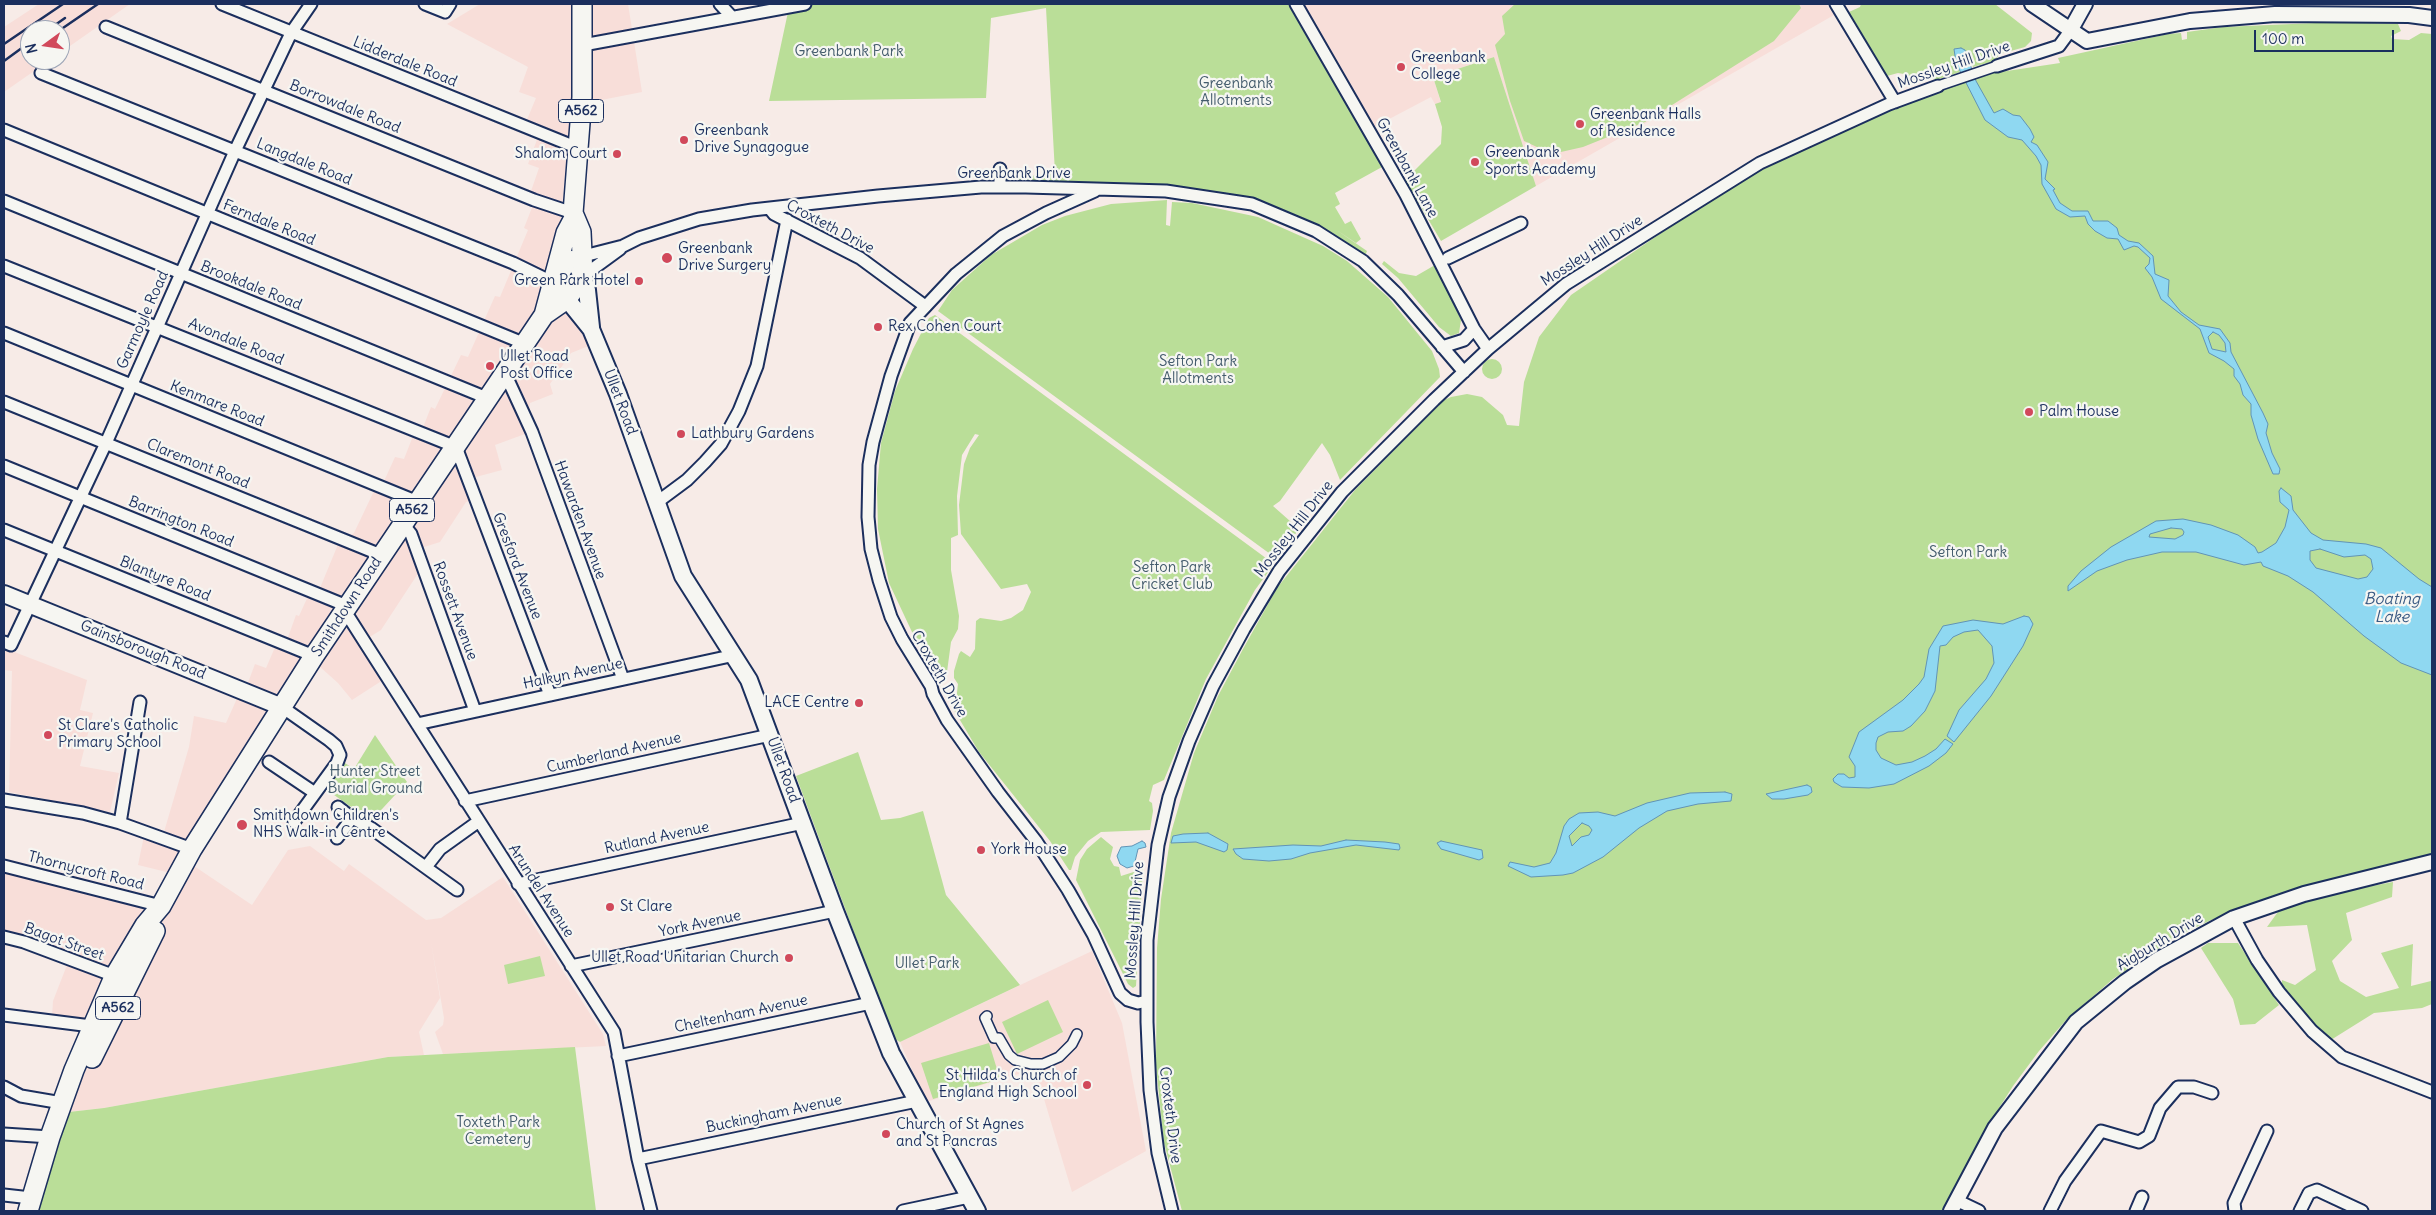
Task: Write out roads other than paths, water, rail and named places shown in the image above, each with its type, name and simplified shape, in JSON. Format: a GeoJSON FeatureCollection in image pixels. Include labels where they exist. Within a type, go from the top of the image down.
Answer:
{"type":"FeatureCollection","features":[{"type":"Feature","properties":{"kind":"highway","name":"Smithdown Road"},"geometry":{"type":"LineString","coordinates":[[544,315],[566,233],[574,216],[582,97],[582,4]]}},
{"type":"Feature","properties":{"kind":"highway","name":"Smithdown Road"},"geometry":{"type":"LineString","coordinates":[[29,1205],[62,1103],[83,1073],[100,1028],[123,984],[156,929],[161,906],[192,850],[314,656],[381,554],[456,447],[523,343],[544,315],[567,299],[583,276],[577,257],[581,232],[574,216]]}},
{"type":"Feature","properties":{"kind":"main road","name":"Ullet Road"},"geometry":{"type":"LineString","coordinates":[[583,276],[592,329],[618,394],[683,576],[704,611],[735,655],[749,680],[835,912],[891,1053],[973,1204]]}},
{"type":"Feature","properties":{"kind":"main road","name":"Ullet Road"},"geometry":{"type":"LineString","coordinates":[[554,283],[592,329]]}},
{"type":"Feature","properties":{"kind":"main road","name":"Gainsborough Road"},"geometry":{"type":"LineString","coordinates":[[4,594],[282,707]]}},
{"type":"Feature","properties":{"kind":"street","name":"Lidderdale Road"},"geometry":{"type":"LineString","coordinates":[[222,4],[578,148]]}},
{"type":"Feature","properties":{"kind":"street","name":"Garmoyle Road"},"geometry":{"type":"LineString","coordinates":[[4,642],[11,645],[106,442],[235,151],[291,33],[311,4]]}},
{"type":"Feature","properties":{"kind":"street"},"geometry":{"type":"LineString","coordinates":[[425,4],[447,8]]}},
{"type":"Feature","properties":{"kind":"street"},"geometry":{"type":"LineString","coordinates":[[720,4],[731,16]]}},
{"type":"Feature","properties":{"kind":"street"},"geometry":{"type":"LineString","coordinates":[[583,46],[731,16],[805,4]]}},
{"type":"Feature","properties":{"kind":"street","name":"Greenbank Lane"},"geometry":{"type":"LineString","coordinates":[[1296,4],[1419,218],[1474,329],[1488,349]]}},
{"type":"Feature","properties":{"kind":"street"},"geometry":{"type":"LineString","coordinates":[[1836,4],[1895,102]]}},
{"type":"Feature","properties":{"kind":"street"},"geometry":{"type":"LineString","coordinates":[[2032,4],[2087,41],[2190,21],[2275,14],[2399,15],[2432,18]]}},
{"type":"Feature","properties":{"kind":"street"},"geometry":{"type":"LineString","coordinates":[[2070,31],[2085,4]]}},
{"type":"Feature","properties":{"kind":"street","name":"Borrowdale Road"},"geometry":{"type":"LineString","coordinates":[[106,27],[574,216]]}},
{"type":"Feature","properties":{"kind":"street","name":"Mossley Hill Drive"},"geometry":{"type":"LineString","coordinates":[[1146,1022],[1147,940],[1158,845],[1169,797],[1189,741],[1213,686],[1279,571],[1342,492],[1488,349],[1566,284],[1760,163],[1895,102],[2059,46],[2070,31]]}},
{"type":"Feature","properties":{"kind":"street","name":"Langdale Road"},"geometry":{"type":"LineString","coordinates":[[41,72],[513,262],[554,283]]}},
{"type":"Feature","properties":{"kind":"street","name":"Ferndale Road"},"geometry":{"type":"LineString","coordinates":[[4,130],[206,215],[523,343]]}},
{"type":"Feature","properties":{"kind":"street"},"geometry":{"type":"LineString","coordinates":[[1000,169],[1000,187]]}},
{"type":"Feature","properties":{"kind":"street","name":"Greenbank Drive"},"geometry":{"type":"LineString","coordinates":[[577,257],[623,246],[639,238],[700,219],[770,208],[878,196],[1000,187],[1166,191],[1252,204],[1316,231],[1363,261],[1398,295],[1464,372]]}},
{"type":"Feature","properties":{"kind":"street","name":"Croxteth Drive"},"geometry":{"type":"LineString","coordinates":[[1099,190],[1046,212],[1003,236],[956,274],[910,323],[891,376],[869,465],[868,517],[871,549],[879,580],[899,632],[932,686],[933,694],[947,720],[1036,841],[1068,890],[1093,934],[1120,993],[1128,1000],[1138,1003],[1147,1001]]}},
{"type":"Feature","properties":{"kind":"street","name":"Brookdale Road"},"geometry":{"type":"LineString","coordinates":[[4,200],[487,398]]}},
{"type":"Feature","properties":{"kind":"street","name":"Croxteth Drive"},"geometry":{"type":"LineString","coordinates":[[770,208],[774,214],[860,258],[925,306]]}},
{"type":"Feature","properties":{"kind":"street"},"geometry":{"type":"LineString","coordinates":[[656,503],[687,480],[705,462],[721,444],[740,410],[757,366],[786,220]]}},
{"type":"Feature","properties":{"kind":"street"},"geometry":{"type":"LineString","coordinates":[[1448,258],[1521,223]]}},
{"type":"Feature","properties":{"kind":"street"},"geometry":{"type":"LineString","coordinates":[[583,276],[623,246]]}},
{"type":"Feature","properties":{"kind":"street"},"geometry":{"type":"LineString","coordinates":[[554,283],[564,274],[577,257]]}},
{"type":"Feature","properties":{"kind":"street","name":"Avondale Road"},"geometry":{"type":"LineString","coordinates":[[4,266],[456,447]]}},
{"type":"Feature","properties":{"kind":"street"},"geometry":{"type":"LineString","coordinates":[[1442,347],[1464,340],[1474,329]]}},
{"type":"Feature","properties":{"kind":"street","name":"Kenmare Road"},"geometry":{"type":"LineString","coordinates":[[4,333],[418,502]]}},
{"type":"Feature","properties":{"kind":"street","name":"Hawarden Avenue"},"geometry":{"type":"LineString","coordinates":[[503,376],[509,382],[532,432],[623,679]]}},
{"type":"Feature","properties":{"kind":"street","name":"Claremont Road"},"geometry":{"type":"LineString","coordinates":[[4,402],[381,554]]}},
{"type":"Feature","properties":{"kind":"street","name":"Gresford Avenue"},"geometry":{"type":"LineString","coordinates":[[456,447],[550,695]]}},
{"type":"Feature","properties":{"kind":"street","name":"Barrington Road"},"geometry":{"type":"LineString","coordinates":[[4,466],[345,610]]}},
{"type":"Feature","properties":{"kind":"street","name":"Rossett Avenue"},"geometry":{"type":"LineString","coordinates":[[403,524],[411,534],[476,711]]}},
{"type":"Feature","properties":{"kind":"street","name":"Blantyre Road"},"geometry":{"type":"LineString","coordinates":[[4,530],[314,656]]}},
{"type":"Feature","properties":{"kind":"street","name":"Arundel Avenue"},"geometry":{"type":"LineString","coordinates":[[345,610],[614,1032],[638,1159],[650,1211]]}},
{"type":"Feature","properties":{"kind":"street","name":"Halkyn Avenue"},"geometry":{"type":"LineString","coordinates":[[417,724],[735,655]]}},
{"type":"Feature","properties":{"kind":"street"},"geometry":{"type":"LineString","coordinates":[[120,823],[140,702]]}},
{"type":"Feature","properties":{"kind":"street"},"geometry":{"type":"LineString","coordinates":[[282,707],[329,740],[336,746],[340,755],[337,764],[294,822]]}},
{"type":"Feature","properties":{"kind":"street","name":"Cumberland Avenue"},"geometry":{"type":"LineString","coordinates":[[466,801],[770,735]]}},
{"type":"Feature","properties":{"kind":"street"},"geometry":{"type":"LineString","coordinates":[[269,762],[315,792]]}},
{"type":"Feature","properties":{"kind":"street"},"geometry":{"type":"LineString","coordinates":[[4,800],[83,813],[120,823],[192,850]]}},
{"type":"Feature","properties":{"kind":"street"},"geometry":{"type":"LineString","coordinates":[[338,807],[457,890]]}},
{"type":"Feature","properties":{"kind":"street"},"geometry":{"type":"LineString","coordinates":[[337,838],[352,818]]}},
{"type":"Feature","properties":{"kind":"street"},"geometry":{"type":"LineString","coordinates":[[426,867],[440,849],[479,821]]}},
{"type":"Feature","properties":{"kind":"street","name":"Rutland Avenue"},"geometry":{"type":"LineString","coordinates":[[518,884],[803,823]]}},
{"type":"Feature","properties":{"kind":"street","name":"Aigburth Drive"},"geometry":{"type":"LineString","coordinates":[[1954,1206],[1995,1128],[2076,1022],[2124,982],[2157,960],[2234,918],[2304,894],[2432,862]]}},
{"type":"Feature","properties":{"kind":"street","name":"Thornycroft Road"},"geometry":{"type":"LineString","coordinates":[[4,866],[161,906]]}},
{"type":"Feature","properties":{"kind":"street","name":"York Avenue"},"geometry":{"type":"LineString","coordinates":[[571,966],[835,912]]}},
{"type":"Feature","properties":{"kind":"street"},"geometry":{"type":"LineString","coordinates":[[2234,918],[2257,960],[2279,992],[2312,1031],[2342,1058],[2432,1092]]}},
{"type":"Feature","properties":{"kind":"street","name":"Bagot Street"},"geometry":{"type":"LineString","coordinates":[[4,937],[33,945],[123,984]]}},
{"type":"Feature","properties":{"kind":"street","name":"Cheltenham Avenue"},"geometry":{"type":"LineString","coordinates":[[618,1056],[871,1003]]}},
{"type":"Feature","properties":{"kind":"street"},"geometry":{"type":"LineString","coordinates":[[4,1015],[100,1028]]}},
{"type":"Feature","properties":{"kind":"street"},"geometry":{"type":"LineString","coordinates":[[986,1016],[985,1018],[994,1038],[999,1038],[1009,1055],[1015,1060],[1031,1064],[1043,1064],[1059,1057],[1072,1044],[1077,1034]]}},
{"type":"Feature","properties":{"kind":"street","name":"Croxteth Drive"},"geometry":{"type":"LineString","coordinates":[[1146,1022],[1150,1090],[1158,1153],[1172,1211]]}},
{"type":"Feature","properties":{"kind":"street"},"geometry":{"type":"LineString","coordinates":[[2050,1211],[2065,1181],[2101,1131],[2139,1142],[2149,1136],[2160,1108],[2178,1086],[2194,1087],[2212,1094]]}},
{"type":"Feature","properties":{"kind":"street"},"geometry":{"type":"LineString","coordinates":[[4,1087],[21,1096],[62,1103]]}},
{"type":"Feature","properties":{"kind":"street","name":"Buckingham Avenue"},"geometry":{"type":"LineString","coordinates":[[638,1159],[918,1101]]}},
{"type":"Feature","properties":{"kind":"street"},"geometry":{"type":"LineString","coordinates":[[2235,1211],[2234,1203],[2267,1131]]}},
{"type":"Feature","properties":{"kind":"street"},"geometry":{"type":"LineString","coordinates":[[4,1134],[50,1137]]}},
{"type":"Feature","properties":{"kind":"street"},"geometry":{"type":"LineString","coordinates":[[2300,1211],[2309,1192],[2317,1190],[2362,1211]]}},
{"type":"Feature","properties":{"kind":"street"},"geometry":{"type":"LineString","coordinates":[[4,1195],[29,1205]]}},
{"type":"Feature","properties":{"kind":"street"},"geometry":{"type":"LineString","coordinates":[[2136,1211],[2142,1197]]}},
{"type":"Feature","properties":{"kind":"street"},"geometry":{"type":"LineString","coordinates":[[903,1211],[973,1204]]}},
{"type":"Feature","properties":{"kind":"street"},"geometry":{"type":"LineString","coordinates":[[1954,1206],[1979,1211]]}},
{"type":"Feature","properties":{"kind":"water"},"geometry":{"type":"Polygon","coordinates":[[[1961,48],[1965,50],[1976,81],[1994,113],[2003,109],[2013,115],[2020,116],[2030,129],[2034,137],[2031,142],[2037,145],[2048,162],[2045,179],[2055,189],[2053,190],[2060,203],[2072,211],[2088,211],[2093,221],[2108,221],[2117,228],[2119,235],[2128,241],[2139,243],[2153,256],[2155,274],[2169,280],[2168,296],[2181,312],[2199,325],[2220,329],[2230,343],[2231,352],[2268,424],[2266,433],[2272,453],[2280,469],[2279,474],[2273,474],[2258,439],[2251,415],[2251,404],[2243,395],[2240,384],[2234,376],[2234,369],[2209,353],[2200,329],[2161,299],[2152,277],[2145,268],[2149,264],[2150,258],[2138,247],[2134,246],[2124,250],[2118,239],[2107,238],[2095,231],[2088,224],[2085,216],[2070,217],[2056,209],[2042,184],[2041,165],[2036,156],[2022,140],[2008,137],[1985,120],[1956,63],[1954,49],[1961,48]],[[2213,332],[2208,337],[2212,349],[2226,352],[2225,343],[2219,335],[2213,332]]]}},
{"type":"Feature","properties":{"kind":"water","name":"Boating Lake"},"geometry":{"type":"Polygon","coordinates":[[[2281,488],[2291,496],[2293,510],[2311,533],[2323,540],[2366,544],[2381,548],[2419,579],[2432,587],[2432,675],[2401,663],[2364,636],[2313,592],[2288,576],[2263,566],[2261,562],[2244,565],[2196,552],[2162,552],[2127,560],[2097,571],[2068,591],[2068,586],[2081,571],[2111,547],[2156,521],[2183,519],[2211,525],[2238,535],[2255,547],[2258,553],[2262,552],[2276,543],[2285,527],[2289,510],[2280,502],[2279,491],[2281,488]],[[2171,528],[2150,534],[2149,537],[2175,539],[2183,535],[2182,529],[2171,528]],[[2320,549],[2310,551],[2310,560],[2316,568],[2358,579],[2367,577],[2373,569],[2371,559],[2365,555],[2344,557],[2320,549]]]}},
{"type":"Feature","properties":{"kind":"water"},"geometry":{"type":"Polygon","coordinates":[[[2024,616],[2029,617],[2033,624],[2023,646],[1991,696],[1954,742],[1947,736],[1959,710],[1986,679],[1994,663],[1992,646],[1978,630],[1964,632],[1953,637],[1946,645],[1940,646],[1935,691],[1925,711],[1911,726],[1903,731],[1888,732],[1878,737],[1876,743],[1876,750],[1881,758],[1896,765],[1912,762],[1925,756],[1936,749],[1945,739],[1953,744],[1946,753],[1929,766],[1894,784],[1869,788],[1842,787],[1834,782],[1833,779],[1838,774],[1844,774],[1849,778],[1855,777],[1855,766],[1849,757],[1859,732],[1903,700],[1919,684],[1924,677],[1929,649],[1943,626],[1973,620],[2003,624],[2024,616]]]}},
{"type":"Feature","properties":{"kind":"water"},"geometry":{"type":"Polygon","coordinates":[[[1807,785],[1811,787],[1812,792],[1808,795],[1772,799],[1766,794],[1807,785]]]}},
{"type":"Feature","properties":{"kind":"water"},"geometry":{"type":"Polygon","coordinates":[[[1725,792],[1732,794],[1731,801],[1698,804],[1667,811],[1639,828],[1603,857],[1573,873],[1531,877],[1508,866],[1510,862],[1534,867],[1550,863],[1556,853],[1564,826],[1569,819],[1579,813],[1598,812],[1615,816],[1647,803],[1690,793],[1725,792]],[[1582,823],[1569,836],[1572,846],[1581,837],[1589,835],[1592,830],[1589,826],[1582,823]]]}},
{"type":"Feature","properties":{"kind":"water"},"geometry":{"type":"Polygon","coordinates":[[[1208,833],[1228,844],[1227,850],[1224,852],[1196,842],[1171,843],[1173,836],[1208,833]]]}},
{"type":"Feature","properties":{"kind":"water"},"geometry":{"type":"Polygon","coordinates":[[[1346,840],[1399,844],[1400,848],[1399,850],[1356,845],[1310,853],[1291,859],[1269,861],[1243,859],[1233,849],[1293,845],[1321,846],[1346,840]]]}},
{"type":"Feature","properties":{"kind":"water"},"geometry":{"type":"Polygon","coordinates":[[[1142,841],[1146,847],[1138,849],[1134,866],[1127,868],[1120,864],[1117,856],[1121,847],[1132,846],[1142,841]]]}},
{"type":"Feature","properties":{"kind":"water"},"geometry":{"type":"Polygon","coordinates":[[[1441,841],[1482,850],[1483,858],[1479,860],[1441,849],[1437,843],[1441,841]]]}},
{"type":"Feature","properties":{"kind":"railway"},"geometry":{"type":"LineString","coordinates":[[4,44],[63,4]]}},
{"type":"Feature","properties":{"kind":"railway"},"geometry":{"type":"LineString","coordinates":[[70,23],[98,4]]}},
{"type":"Feature","properties":{"kind":"railway"},"geometry":{"type":"LineString","coordinates":[[4,61],[20,49]]}},
{"type":"Feature","properties":{"kind":"place","name":"Greenbank College"},"geometry":{"type":"Point","coordinates":[1401,67]}},
{"type":"Feature","properties":{"kind":"place","name":"Greenbank Halls of Residence"},"geometry":{"type":"Point","coordinates":[1580,124]}},
{"type":"Feature","properties":{"kind":"place","name":"Greenbank Drive Synagogue"},"geometry":{"type":"Point","coordinates":[684,140]}},
{"type":"Feature","properties":{"kind":"place","name":"Shalom Court"},"geometry":{"type":"Point","coordinates":[617,154]}},
{"type":"Feature","properties":{"kind":"place","name":"Greenbank Sports Academy"},"geometry":{"type":"Point","coordinates":[1475,162]}},
{"type":"Feature","properties":{"kind":"place","name":"Greenbank Drive Surgery"},"geometry":{"type":"Point","coordinates":[667,258]}},
{"type":"Feature","properties":{"kind":"place","name":"Green Park Hotel"},"geometry":{"type":"Point","coordinates":[639,281]}},
{"type":"Feature","properties":{"kind":"place","name":"Rex Cohen Court"},"geometry":{"type":"Point","coordinates":[878,327]}},
{"type":"Feature","properties":{"kind":"place","name":"Ullet Road Post Office"},"geometry":{"type":"Point","coordinates":[490,366]}},
{"type":"Feature","properties":{"kind":"place","name":"Palm House"},"geometry":{"type":"Point","coordinates":[2029,412]}},
{"type":"Feature","properties":{"kind":"place","name":"Lathbury Gardens"},"geometry":{"type":"Point","coordinates":[681,434]}},
{"type":"Feature","properties":{"kind":"place","name":"LACE Centre"},"geometry":{"type":"Point","coordinates":[859,703]}},
{"type":"Feature","properties":{"kind":"place","name":"St Clare's Catholic Primary School"},"geometry":{"type":"Point","coordinates":[48,735]}},
{"type":"Feature","properties":{"kind":"place","name":"Smithdown Children's NHS Walk-in Centre"},"geometry":{"type":"Point","coordinates":[242,825]}},
{"type":"Feature","properties":{"kind":"place","name":"York House"},"geometry":{"type":"Point","coordinates":[981,850]}},
{"type":"Feature","properties":{"kind":"place","name":"St Clare"},"geometry":{"type":"Point","coordinates":[610,907]}},
{"type":"Feature","properties":{"kind":"place","name":"Ullet Road Unitarian Church"},"geometry":{"type":"Point","coordinates":[789,958]}},
{"type":"Feature","properties":{"kind":"place","name":"St Hilda's Church of England High School"},"geometry":{"type":"Point","coordinates":[1087,1085]}},
{"type":"Feature","properties":{"kind":"place","name":"Church of St Agnes and St Pancras"},"geometry":{"type":"Point","coordinates":[886,1134]}},
{"type":"Feature","properties":{"kind":"park label","name":"Greenbank Park"},"geometry":{"type":"Point","coordinates":[849,52]}},
{"type":"Feature","properties":{"kind":"park label","name":"Greenbank Allotments"},"geometry":{"type":"Point","coordinates":[1236,92]}},
{"type":"Feature","properties":{"kind":"park label","name":"Sefton Park Allotments"},"geometry":{"type":"Point","coordinates":[1198,370]}},
{"type":"Feature","properties":{"kind":"park label","name":"Sefton Park"},"geometry":{"type":"Point","coordinates":[1968,553]}},
{"type":"Feature","properties":{"kind":"park label","name":"Sefton Park Cricket Club"},"geometry":{"type":"Point","coordinates":[1172,576]}},
{"type":"Feature","properties":{"kind":"park label","name":"Hunter Street Burial Ground"},"geometry":{"type":"Point","coordinates":[375,780]}},
{"type":"Feature","properties":{"kind":"park label","name":"Ullet Park"},"geometry":{"type":"Point","coordinates":[927,964]}},
{"type":"Feature","properties":{"kind":"park label","name":"Toxteth Park Cemetery"},"geometry":{"type":"Point","coordinates":[498,1132]}}]}
